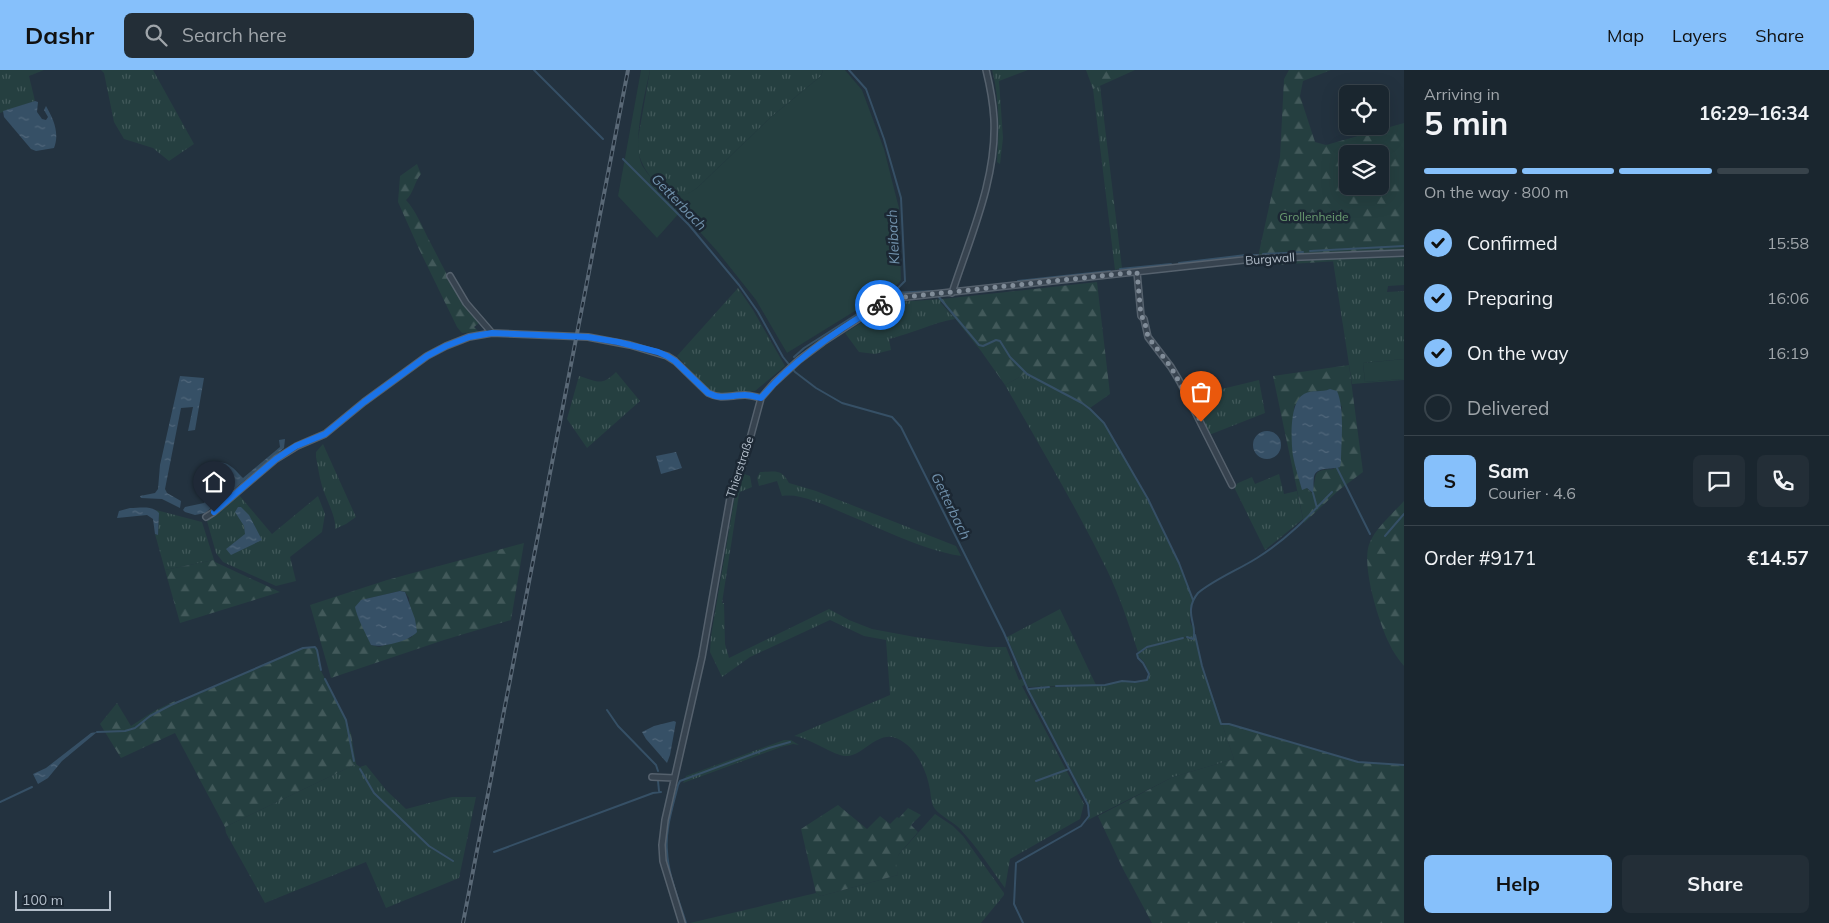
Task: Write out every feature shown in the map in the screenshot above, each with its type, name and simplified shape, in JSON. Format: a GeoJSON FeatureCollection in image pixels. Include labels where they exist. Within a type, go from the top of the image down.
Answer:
{"type":"FeatureCollection","features":[{"type":"Feature","properties":{"kind":"street"},"geometry":{"type":"LineString","coordinates":[[952,293],[980,210],[991,166],[994,120],[986,70]]}},
{"type":"Feature","properties":{"kind":"street","name":"Burgwall"},"geometry":{"type":"LineString","coordinates":[[952,293],[1253,259],[1404,253]]}},
{"type":"Feature","properties":{"kind":"street"},"geometry":{"type":"LineString","coordinates":[[1137,272],[1141,316],[1144,319],[1148,337],[1180,382],[1232,485]]}},
{"type":"Feature","properties":{"kind":"street"},"geometry":{"type":"LineString","coordinates":[[450,276],[466,303],[492,333]]}},
{"type":"Feature","properties":{"kind":"street","name":"Thierstraße"},"geometry":{"type":"LineString","coordinates":[[682,923],[666,872],[662,852],[665,820],[702,657],[730,498],[744,461],[761,398],[786,373],[823,342],[885,302],[896,298],[952,293]]}},
{"type":"Feature","properties":{"kind":"street"},"geometry":{"type":"LineString","coordinates":[[206,517],[276,459],[296,446],[325,434],[364,402],[427,356],[459,340],[492,333],[588,337],[630,345],[667,356],[713,396],[746,395],[761,398]]}},
{"type":"Feature","properties":{"kind":"street"},"geometry":{"type":"LineString","coordinates":[[652,777],[674,778]]}},
{"type":"Feature","properties":{"kind":"green space"},"geometry":{"type":"Polygon","coordinates":[[[0,70],[44,70],[29,76],[35,101],[0,113],[0,70]]]}},
{"type":"Feature","properties":{"kind":"green space"},"geometry":{"type":"Polygon","coordinates":[[[101,70],[153,70],[194,144],[169,161],[153,148],[124,139],[114,122],[104,73],[101,70]]]}},
{"type":"Feature","properties":{"kind":"green space"},"geometry":{"type":"Polygon","coordinates":[[[641,70],[650,70],[639,131],[638,144],[642,165],[651,178],[667,191],[671,194],[680,195],[689,193],[697,188],[771,117],[821,76],[823,70],[845,70],[862,90],[884,149],[899,208],[901,280],[897,285],[787,353],[756,300],[717,251],[681,211],[657,238],[618,196],[641,70]]]}},
{"type":"Feature","properties":{"kind":"green space"},"geometry":{"type":"Polygon","coordinates":[[[650,70],[823,70],[821,76],[771,117],[697,188],[689,194],[675,196],[659,187],[652,179],[638,153],[637,145],[650,70]]]}},
{"type":"Feature","properties":{"kind":"green space"},"geometry":{"type":"Polygon","coordinates":[[[992,70],[1028,70],[999,81],[1003,138],[1000,164],[997,162],[998,104],[992,70]]]}},
{"type":"Feature","properties":{"kind":"green space"},"geometry":{"type":"Polygon","coordinates":[[[1086,70],[1135,70],[1093,89],[1086,70]]]}},
{"type":"Feature","properties":{"kind":"green space","name":"Grollenheide"},"geometry":{"type":"Polygon","coordinates":[[[1289,70],[1331,70],[1303,81],[1300,96],[1315,142],[1326,145],[1361,135],[1389,135],[1389,127],[1404,123],[1404,257],[1256,266],[1280,157],[1284,79],[1289,70]]]}},
{"type":"Feature","properties":{"kind":"green space"},"geometry":{"type":"Polygon","coordinates":[[[1100,86],[1122,268],[1115,270],[1093,89],[1100,86]]]}},
{"type":"Feature","properties":{"kind":"green space"},"geometry":{"type":"Polygon","coordinates":[[[417,164],[421,174],[406,200],[416,214],[457,293],[479,323],[474,327],[479,332],[462,333],[457,327],[398,202],[400,176],[417,164]]]}},
{"type":"Feature","properties":{"kind":"green space"},"geometry":{"type":"Polygon","coordinates":[[[1404,257],[1404,285],[1388,286],[1387,292],[1404,291],[1404,359],[1363,363],[1365,382],[1404,380],[1352,384],[1333,261],[1404,257]]]}},
{"type":"Feature","properties":{"kind":"green space"},"geometry":{"type":"Polygon","coordinates":[[[1097,282],[1110,394],[1090,408],[1027,373],[1005,385],[981,351],[941,301],[942,299],[1097,282]]]}},
{"type":"Feature","properties":{"kind":"green space"},"geometry":{"type":"Polygon","coordinates":[[[738,288],[785,366],[755,391],[721,394],[710,391],[677,356],[738,288]]]}},
{"type":"Feature","properties":{"kind":"green space"},"geometry":{"type":"Polygon","coordinates":[[[942,299],[941,303],[955,319],[889,339],[891,350],[875,354],[859,352],[845,333],[889,305],[897,302],[942,299]]]}},
{"type":"Feature","properties":{"kind":"green space"},"geometry":{"type":"Polygon","coordinates":[[[1404,359],[1404,379],[1365,382],[1363,363],[1404,359]]]}},
{"type":"Feature","properties":{"kind":"green space"},"geometry":{"type":"Polygon","coordinates":[[[1349,365],[1363,472],[1339,490],[1304,523],[1273,376],[1349,365]],[[1330,389],[1301,397],[1294,407],[1293,455],[1302,489],[1307,488],[1312,493],[1316,474],[1321,471],[1334,469],[1342,407],[1330,389]]]}},
{"type":"Feature","properties":{"kind":"green space"},"geometry":{"type":"Polygon","coordinates":[[[616,372],[640,401],[587,448],[567,419],[579,376],[599,382],[606,380],[616,372]]]}},
{"type":"Feature","properties":{"kind":"green space"},"geometry":{"type":"Polygon","coordinates":[[[1027,373],[1090,408],[1104,423],[1147,498],[1179,563],[1192,599],[1190,622],[1194,630],[1193,639],[1195,637],[1202,665],[1234,759],[1173,777],[1088,820],[1090,809],[1088,803],[1029,690],[1032,688],[1093,685],[1028,687],[1007,637],[1060,609],[1095,686],[1148,680],[1150,674],[1144,662],[1137,655],[1147,648],[1175,640],[1147,647],[1138,652],[1107,570],[1005,385],[1027,373]]]}},
{"type":"Feature","properties":{"kind":"green space"},"geometry":{"type":"Polygon","coordinates":[[[1259,380],[1265,413],[1209,435],[1189,397],[1259,380]]]}},
{"type":"Feature","properties":{"kind":"green space"},"geometry":{"type":"Polygon","coordinates":[[[323,444],[356,517],[335,529],[334,519],[319,475],[316,457],[316,452],[323,444]]]}},
{"type":"Feature","properties":{"kind":"green space"},"geometry":{"type":"Polygon","coordinates":[[[760,472],[780,473],[789,483],[816,491],[956,546],[961,556],[931,549],[812,500],[797,496],[782,496],[777,481],[759,486],[757,478],[760,472]]]}},
{"type":"Feature","properties":{"kind":"green space"},"geometry":{"type":"Polygon","coordinates":[[[744,474],[750,476],[752,487],[739,494],[722,603],[724,603],[725,644],[729,658],[829,609],[849,620],[872,629],[988,647],[1006,647],[1019,680],[1022,679],[1025,685],[1022,686],[1084,804],[1080,819],[1010,859],[1005,888],[967,837],[958,827],[935,809],[923,767],[915,753],[903,742],[896,738],[883,738],[853,755],[842,756],[801,737],[794,736],[890,695],[886,640],[864,636],[830,620],[750,657],[722,677],[710,652],[711,636],[735,495],[744,474]]]}},
{"type":"Feature","properties":{"kind":"green space"},"geometry":{"type":"Polygon","coordinates":[[[1279,474],[1284,494],[1297,491],[1303,519],[1265,550],[1234,487],[1238,483],[1252,477],[1255,484],[1279,474]]]}},
{"type":"Feature","properties":{"kind":"green space"},"geometry":{"type":"Polygon","coordinates":[[[239,495],[272,534],[318,496],[325,514],[322,532],[290,557],[296,581],[276,586],[223,562],[216,553],[207,521],[239,495]]]}},
{"type":"Feature","properties":{"kind":"green space"},"geometry":{"type":"Polygon","coordinates":[[[1404,501],[1404,666],[1392,649],[1380,622],[1367,564],[1370,542],[1376,531],[1404,501]]]}},
{"type":"Feature","properties":{"kind":"green space"},"geometry":{"type":"Polygon","coordinates":[[[156,510],[202,522],[214,560],[165,570],[155,534],[158,535],[159,514],[156,510]]]}},
{"type":"Feature","properties":{"kind":"green space"},"geometry":{"type":"Polygon","coordinates":[[[524,543],[511,620],[444,640],[331,678],[310,605],[387,580],[524,543]],[[400,591],[361,600],[361,620],[371,645],[379,647],[412,637],[409,598],[405,592],[400,591]]]}},
{"type":"Feature","properties":{"kind":"green space"},"geometry":{"type":"Polygon","coordinates":[[[214,560],[280,592],[180,623],[165,570],[214,560]]]}},
{"type":"Feature","properties":{"kind":"green space"},"geometry":{"type":"Polygon","coordinates":[[[307,647],[317,647],[320,669],[345,717],[351,734],[356,764],[225,827],[175,733],[121,758],[100,724],[117,703],[131,726],[154,711],[175,701],[177,704],[307,647]]]}},
{"type":"Feature","properties":{"kind":"green space"},"geometry":{"type":"Polygon","coordinates":[[[1222,724],[1229,724],[1358,762],[1404,765],[1404,923],[1152,923],[1123,869],[1098,816],[1173,777],[1234,759],[1222,724]]]}},
{"type":"Feature","properties":{"kind":"green space"},"geometry":{"type":"Polygon","coordinates":[[[784,740],[791,740],[799,745],[793,744],[781,747],[683,783],[686,776],[784,740]]]}},
{"type":"Feature","properties":{"kind":"green space"},"geometry":{"type":"Polygon","coordinates":[[[356,764],[360,767],[366,765],[386,790],[406,809],[452,797],[476,797],[459,878],[386,908],[366,862],[265,903],[226,833],[225,827],[356,764]]]}},
{"type":"Feature","properties":{"kind":"green space"},"geometry":{"type":"Polygon","coordinates":[[[838,805],[867,829],[880,816],[890,824],[908,808],[921,815],[911,825],[918,832],[899,854],[896,863],[898,875],[821,896],[816,893],[801,829],[838,805]]]}},
{"type":"Feature","properties":{"kind":"green space"},"geometry":{"type":"Polygon","coordinates":[[[935,814],[953,826],[963,836],[1004,893],[981,923],[690,923],[816,893],[821,896],[898,875],[895,863],[899,854],[935,814]]]}},
{"type":"Feature","properties":{"kind":"water"},"geometry":{"type":"Polygon","coordinates":[[[35,101],[38,102],[37,112],[42,119],[46,120],[48,117],[44,110],[46,106],[53,121],[56,131],[54,148],[36,151],[31,149],[4,117],[3,111],[35,101]]]}},
{"type":"Feature","properties":{"kind":"water"},"geometry":{"type":"Polygon","coordinates":[[[180,376],[204,378],[195,430],[188,431],[193,407],[181,408],[165,489],[167,493],[181,501],[180,508],[162,499],[141,498],[140,496],[155,493],[158,489],[160,465],[180,376]]]}},
{"type":"Feature","properties":{"kind":"water"},"geometry":{"type":"Polygon","coordinates":[[[1330,389],[1337,391],[1341,407],[1341,462],[1340,467],[1321,470],[1315,474],[1313,493],[1307,488],[1302,490],[1293,456],[1293,413],[1299,398],[1304,394],[1330,389]]]}},
{"type":"Feature","properties":{"kind":"water"},"geometry":{"type":"Polygon","coordinates":[[[1267,431],[1277,435],[1281,445],[1277,455],[1267,459],[1257,455],[1253,445],[1257,435],[1267,431]]]}},
{"type":"Feature","properties":{"kind":"water"},"geometry":{"type":"Polygon","coordinates":[[[285,439],[284,448],[205,513],[195,515],[183,510],[185,507],[204,503],[220,486],[223,477],[215,469],[216,464],[227,464],[243,478],[280,447],[279,440],[285,439]]]}},
{"type":"Feature","properties":{"kind":"water"},"geometry":{"type":"Polygon","coordinates":[[[676,452],[682,468],[661,474],[656,456],[676,452]]]}},
{"type":"Feature","properties":{"kind":"water"},"geometry":{"type":"Polygon","coordinates":[[[142,507],[156,510],[159,513],[158,535],[155,534],[153,519],[147,515],[117,518],[119,511],[142,507]]]}},
{"type":"Feature","properties":{"kind":"water"},"geometry":{"type":"Polygon","coordinates":[[[238,507],[241,507],[249,515],[262,540],[231,555],[226,549],[245,534],[244,526],[235,512],[238,507]]]}},
{"type":"Feature","properties":{"kind":"water"},"geometry":{"type":"Polygon","coordinates":[[[400,591],[405,592],[415,619],[417,632],[396,643],[382,646],[371,645],[355,607],[361,600],[400,591]]]}},
{"type":"Feature","properties":{"kind":"water"},"geometry":{"type":"Polygon","coordinates":[[[676,722],[667,763],[642,732],[654,726],[676,722]]]}},
{"type":"Feature","properties":{"kind":"water"},"geometry":{"type":"Polygon","coordinates":[[[97,732],[62,761],[48,778],[38,784],[33,774],[46,768],[91,733],[97,732]]]}},
{"type":"Feature","properties":{"kind":"waterway","name":"Getterbach"},"geometry":{"type":"LineString","coordinates":[[534,70],[603,139]]}},
{"type":"Feature","properties":{"kind":"waterway","name":"Kleibach"},"geometry":{"type":"LineString","coordinates":[[794,357],[804,348],[898,288],[905,281],[901,198],[884,139],[866,89],[849,70]]}},
{"type":"Feature","properties":{"kind":"waterway","name":"Getterbach"},"geometry":{"type":"LineString","coordinates":[[623,159],[689,225],[739,285],[758,312],[783,357],[795,372],[816,388],[842,403],[892,417],[901,427],[1004,633],[1028,690],[1088,805],[1089,816],[1081,826],[1016,863],[1014,904],[1023,923]]}},
{"type":"Feature","properties":{"kind":"waterway"},"geometry":{"type":"LineString","coordinates":[[1310,251],[1404,246]]}},
{"type":"Feature","properties":{"kind":"waterway"},"geometry":{"type":"LineString","coordinates":[[1263,254],[1303,252]]}},
{"type":"Feature","properties":{"kind":"waterway"},"geometry":{"type":"LineString","coordinates":[[1179,263],[1246,255]]}},
{"type":"Feature","properties":{"kind":"waterway"},"geometry":{"type":"LineString","coordinates":[[1252,255],[1258,255]]}},
{"type":"Feature","properties":{"kind":"waterway"},"geometry":{"type":"LineString","coordinates":[[1120,269],[1171,264]]}},
{"type":"Feature","properties":{"kind":"waterway"},"geometry":{"type":"LineString","coordinates":[[1018,281],[1110,271]]}},
{"type":"Feature","properties":{"kind":"waterway"},"geometry":{"type":"LineString","coordinates":[[891,293],[935,292]]}},
{"type":"Feature","properties":{"kind":"waterway"},"geometry":{"type":"LineString","coordinates":[[938,296],[979,345],[983,346],[996,340],[1000,341],[1010,357],[1027,374],[1082,403],[1104,423],[1148,499],[1179,563],[1193,600]]}},
{"type":"Feature","properties":{"kind":"waterway"},"geometry":{"type":"LineString","coordinates":[[1337,468],[1370,534]]}},
{"type":"Feature","properties":{"kind":"waterway"},"geometry":{"type":"LineString","coordinates":[[1187,637],[1193,639],[1194,629],[1191,607],[1198,593],[1257,558],[1278,543],[1306,519],[1332,492]]}},
{"type":"Feature","properties":{"kind":"waterway"},"geometry":{"type":"LineString","coordinates":[[1313,493],[1317,508]]}},
{"type":"Feature","properties":{"kind":"waterway"},"geometry":{"type":"LineString","coordinates":[[1385,536],[1404,514]]}},
{"type":"Feature","properties":{"kind":"waterway"},"geometry":{"type":"LineString","coordinates":[[1195,635],[1202,666],[1221,724],[1229,724],[1358,762],[1404,765]]}},
{"type":"Feature","properties":{"kind":"waterway"},"geometry":{"type":"LineString","coordinates":[[1056,686],[1105,685],[1122,681],[1135,682],[1147,680],[1149,674],[1137,654],[1147,647],[1183,638]]}},
{"type":"Feature","properties":{"kind":"waterway"},"geometry":{"type":"LineString","coordinates":[[97,732],[125,731],[135,728],[150,716],[171,705],[303,648],[315,647],[321,670]]}},
{"type":"Feature","properties":{"kind":"waterway"},"geometry":{"type":"LineString","coordinates":[[325,679],[346,720],[354,761]]}},
{"type":"Feature","properties":{"kind":"waterway"},"geometry":{"type":"LineString","coordinates":[[1029,689],[1049,687]]}},
{"type":"Feature","properties":{"kind":"waterway"},"geometry":{"type":"LineString","coordinates":[[607,710],[618,726],[656,765],[658,771]]}},
{"type":"Feature","properties":{"kind":"waterway"},"geometry":{"type":"LineString","coordinates":[[686,923],[672,878],[667,851],[668,826],[680,781],[790,742]]}},
{"type":"Feature","properties":{"kind":"waterway"},"geometry":{"type":"LineString","coordinates":[[360,769],[374,793],[429,846],[453,861]]}},
{"type":"Feature","properties":{"kind":"waterway"},"geometry":{"type":"LineString","coordinates":[[1036,781],[1069,769]]}},
{"type":"Feature","properties":{"kind":"waterway"},"geometry":{"type":"LineString","coordinates":[[658,781],[659,791]]}},
{"type":"Feature","properties":{"kind":"waterway"},"geometry":{"type":"LineString","coordinates":[[0,802],[32,787]]}},
{"type":"Feature","properties":{"kind":"waterway"},"geometry":{"type":"LineString","coordinates":[[494,852],[653,793],[661,792]]}},
{"type":"Feature","properties":{"kind":"railway"},"geometry":{"type":"LineString","coordinates":[[463,923],[628,70]]}},
{"type":"Feature","properties":{"kind":"way so far"},"geometry":{"type":"LineString","coordinates":[[880,305],[896,298],[1137,272],[1141,316],[1144,319],[1148,337],[1171,367],[1201,422]]}},
{"type":"Feature","properties":{"kind":"route"},"geometry":{"type":"LineString","coordinates":[[214,512],[276,459],[296,446],[325,434],[364,402],[427,356],[459,340],[492,333],[588,337],[606,340],[658,352],[667,356],[713,396],[746,395],[761,398],[799,360],[880,305]]}}]}
